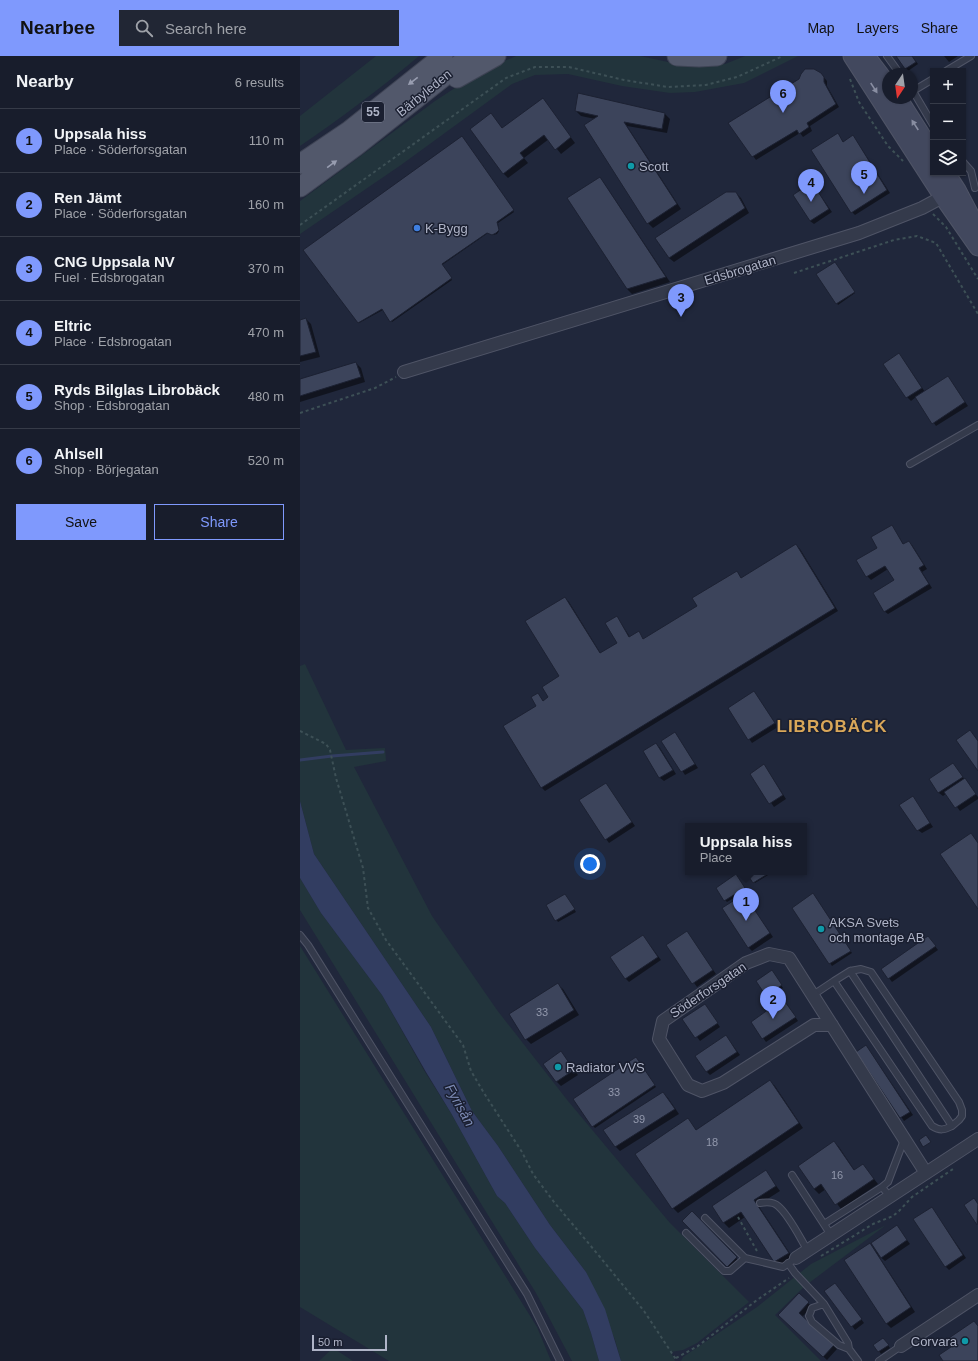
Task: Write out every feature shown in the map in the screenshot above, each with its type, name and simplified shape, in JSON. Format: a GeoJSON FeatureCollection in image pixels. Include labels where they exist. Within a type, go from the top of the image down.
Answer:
{"type":"FeatureCollection","features":[{"type":"Feature","properties":{"kind":"main road","name":"Bärbyleden"},"geometry":{"type":"LineString","coordinates":[[300,164],[349,130],[443,56]]}},
{"type":"Feature","properties":{"kind":"main road","name":"Bärbyleden"},"geometry":{"type":"LineString","coordinates":[[300,187],[356,146],[470,56]]}},
{"type":"Feature","properties":{"kind":"main road"},"geometry":{"type":"LineString","coordinates":[[428,90],[459,77],[496,56]]}},
{"type":"Feature","properties":{"kind":"main road"},"geometry":{"type":"LineString","coordinates":[[677,56],[716,56]]}},
{"type":"Feature","properties":{"kind":"main road"},"geometry":{"type":"LineString","coordinates":[[852,56],[964,190],[978,230]]}},
{"type":"Feature","properties":{"kind":"main road"},"geometry":{"type":"LineString","coordinates":[[866,56],[882,77]]}},
{"type":"Feature","properties":{"kind":"main road"},"geometry":{"type":"LineString","coordinates":[[913,104],[930,146]]}},
{"type":"Feature","properties":{"kind":"main road"},"geometry":{"type":"LineString","coordinates":[[949,176],[964,190],[978,247]]}},
{"type":"Feature","properties":{"kind":"street","name":"Edsbrogatan"},"geometry":{"type":"LineString","coordinates":[[404,372],[859,233],[964,190]]}},
{"type":"Feature","properties":{"kind":"street","name":"Söderforsgatan"},"geometry":{"type":"LineString","coordinates":[[832,1025],[814,1025],[723,1083],[702,1091],[688,1085],[659,1039],[663,1021],[746,963],[769,954],[789,958],[905,1138],[926,1173]]}},
{"type":"Feature","properties":{"kind":"street"},"geometry":{"type":"LineString","coordinates":[[792,1261],[812,1255],[832,1235],[978,1139]]}},
{"type":"Feature","properties":{"kind":"street"},"geometry":{"type":"LineString","coordinates":[[902,1346],[978,1295]]}},
{"type":"Feature","properties":{"kind":"lane"},"geometry":{"type":"LineString","coordinates":[[887,56],[896,68]]}},
{"type":"Feature","properties":{"kind":"lane"},"geometry":{"type":"LineString","coordinates":[[951,68],[970,56]]}},
{"type":"Feature","properties":{"kind":"lane"},"geometry":{"type":"LineString","coordinates":[[918,87],[930,81]]}},
{"type":"Feature","properties":{"kind":"lane"},"geometry":{"type":"LineString","coordinates":[[917,104],[930,121]]}},
{"type":"Feature","properties":{"kind":"lane"},"geometry":{"type":"LineString","coordinates":[[964,190],[971,171],[966,165]]}},
{"type":"Feature","properties":{"kind":"lane"},"geometry":{"type":"LineString","coordinates":[[910,464],[978,425]]}},
{"type":"Feature","properties":{"kind":"lane"},"geometry":{"type":"LineString","coordinates":[[300,935],[308,945],[527,1294],[560,1361]]}},
{"type":"Feature","properties":{"kind":"lane"},"geometry":{"type":"LineString","coordinates":[[812,995],[834,981],[850,971],[861,969],[872,972],[959,1102],[962,1110],[962,1116],[952,1126],[944,1130],[938,1130],[932,1126],[834,981]]}},
{"type":"Feature","properties":{"kind":"lane"},"geometry":{"type":"LineString","coordinates":[[850,971],[952,1126]]}},
{"type":"Feature","properties":{"kind":"lane"},"geometry":{"type":"LineString","coordinates":[[824,1224],[888,1182],[905,1138]]}},
{"type":"Feature","properties":{"kind":"lane"},"geometry":{"type":"LineString","coordinates":[[792,1175],[832,1235]]}},
{"type":"Feature","properties":{"kind":"lane"},"geometry":{"type":"LineString","coordinates":[[882,1187],[890,1197]]}},
{"type":"Feature","properties":{"kind":"lane"},"geometry":{"type":"LineString","coordinates":[[760,1203],[769,1202],[778,1205],[812,1255]]}},
{"type":"Feature","properties":{"kind":"lane"},"geometry":{"type":"LineString","coordinates":[[705,1218],[745,1258],[766,1264],[783,1266],[792,1261],[795,1273],[824,1304],[848,1343],[849,1349],[858,1361]]}},
{"type":"Feature","properties":{"kind":"lane"},"geometry":{"type":"LineString","coordinates":[[686,1234],[724,1271],[730,1271],[745,1258]]}},
{"type":"Feature","properties":{"kind":"lane"},"geometry":{"type":"LineString","coordinates":[[824,1304],[812,1308],[809,1316],[812,1322],[839,1345],[849,1349]]}},
{"type":"Feature","properties":{"kind":"lane"},"geometry":{"type":"LineString","coordinates":[[879,1361],[902,1346]]}},
{"type":"Feature","properties":{"kind":"path"},"geometry":{"type":"LineString","coordinates":[[300,225],[506,78],[535,67],[569,67],[624,80],[668,87],[706,85],[737,77],[783,56]]}},
{"type":"Feature","properties":{"kind":"path"},"geometry":{"type":"LineString","coordinates":[[848,74],[859,102],[884,140],[905,164]]}},
{"type":"Feature","properties":{"kind":"path"},"geometry":{"type":"LineString","coordinates":[[884,140],[889,136]]}},
{"type":"Feature","properties":{"kind":"path"},"geometry":{"type":"LineString","coordinates":[[922,208],[936,216],[946,227],[978,278]]}},
{"type":"Feature","properties":{"kind":"path"},"geometry":{"type":"LineString","coordinates":[[794,273],[894,240],[917,236],[936,243],[978,314]]}},
{"type":"Feature","properties":{"kind":"path"},"geometry":{"type":"LineString","coordinates":[[300,413],[375,388],[404,372]]}},
{"type":"Feature","properties":{"kind":"path"},"geometry":{"type":"LineString","coordinates":[[300,731],[326,744],[330,750],[336,778],[363,868],[368,908],[382,933],[463,1045],[471,1071],[522,1152],[533,1174],[554,1202],[644,1311],[677,1361]]}},
{"type":"Feature","properties":{"kind":"path"},"geometry":{"type":"LineString","coordinates":[[812,1255],[873,1224],[893,1216],[912,1197],[958,1166]]}},
{"type":"Feature","properties":{"kind":"path"},"geometry":{"type":"LineString","coordinates":[[738,1217],[766,1264]]}},
{"type":"Feature","properties":{"kind":"path"},"geometry":{"type":"LineString","coordinates":[[676,1358],[698,1346],[757,1300],[795,1273]]}},
{"type":"Feature","properties":{"kind":"shaded area"},"geometry":{"type":"Polygon","coordinates":[[[376,56],[419,56],[331,125],[300,146],[300,116],[376,56]]]}},
{"type":"Feature","properties":{"kind":"shaded area"},"geometry":{"type":"Polygon","coordinates":[[[516,56],[640,56],[682,65],[725,64],[745,56],[798,56],[744,83],[695,92],[670,93],[622,86],[568,74],[535,75],[512,84],[401,165],[300,234],[300,201],[435,101],[481,71],[516,56]]]}},
{"type":"Feature","properties":{"kind":"shaded area"},"geometry":{"type":"Polygon","coordinates":[[[305,664],[346,750],[385,748],[386,761],[354,767],[432,916],[497,1010],[568,1101],[670,1223],[749,1302],[697,1343],[683,1350],[671,1352],[675,1361],[621,1361],[615,1340],[586,1272],[550,1225],[498,1146],[472,1111],[431,1027],[314,854],[300,801],[300,666],[305,664]]]}},
{"type":"Feature","properties":{"kind":"shaded area"},"geometry":{"type":"Polygon","coordinates":[[[300,878],[321,913],[382,995],[425,1072],[451,1113],[497,1196],[505,1203],[535,1248],[583,1310],[599,1361],[572,1361],[536,1293],[300,910],[300,878]]]}},
{"type":"Feature","properties":{"kind":"shaded area"},"geometry":{"type":"Polygon","coordinates":[[[300,946],[537,1327],[551,1361],[389,1361],[300,1307],[300,946]]]}},
{"type":"Feature","properties":{"kind":"shaded area"},"geometry":{"type":"Polygon","coordinates":[[[886,1225],[805,1286],[775,1315],[821,1361],[681,1361],[683,1357],[757,1307],[811,1264],[886,1225]]]}},
{"type":"Feature","properties":{"kind":"shaded area"},"geometry":{"type":"Polygon","coordinates":[[[333,1348],[353,1361],[319,1361],[333,1348]]]}},
{"type":"Feature","properties":{"kind":"water","name":"Fyrisån"},"geometry":{"type":"Polygon","coordinates":[[[300,801],[314,854],[431,1027],[472,1111],[498,1146],[550,1225],[586,1272],[605,1309],[621,1361],[599,1361],[583,1310],[535,1248],[505,1203],[497,1196],[451,1113],[382,995],[321,913],[300,878],[300,801]]]}},
{"type":"Feature","properties":{"kind":"building"},"geometry":{"type":"Polygon","coordinates":[[[896,56],[912,56],[916,62],[904,68],[896,56]]]}},
{"type":"Feature","properties":{"kind":"building"},"geometry":{"type":"Polygon","coordinates":[[[805,69],[814,69],[821,73],[824,77],[824,82],[836,104],[807,123],[809,127],[799,134],[797,130],[752,157],[728,123],[799,79],[805,69]]]}},
{"type":"Feature","properties":{"kind":"building","name":"Scott"},"geometry":{"type":"Polygon","coordinates":[[[578,93],[665,113],[662,129],[624,122],[677,204],[647,224],[584,125],[598,116],[575,111],[578,93]]]}},
{"type":"Feature","properties":{"kind":"building"},"geometry":{"type":"Polygon","coordinates":[[[543,98],[571,137],[555,150],[544,135],[520,153],[524,158],[503,174],[470,129],[491,113],[502,128],[543,98]]]}},
{"type":"Feature","properties":{"kind":"building"},"geometry":{"type":"Polygon","coordinates":[[[838,133],[843,142],[853,135],[887,190],[851,213],[811,150],[838,133]]]}},
{"type":"Feature","properties":{"kind":"building","name":"K-Bygg"},"geometry":{"type":"Polygon","coordinates":[[[462,136],[514,210],[497,222],[499,230],[496,233],[492,235],[487,233],[442,264],[452,278],[390,322],[382,309],[358,323],[303,250],[462,136]]]}},
{"type":"Feature","properties":{"kind":"building"},"geometry":{"type":"Polygon","coordinates":[[[600,177],[666,277],[627,289],[567,198],[600,177]]]}},
{"type":"Feature","properties":{"kind":"building"},"geometry":{"type":"Polygon","coordinates":[[[812,182],[829,209],[810,221],[793,195],[812,182]]]}},
{"type":"Feature","properties":{"kind":"building"},"geometry":{"type":"Polygon","coordinates":[[[726,192],[736,192],[745,208],[669,258],[655,238],[726,192]]]}},
{"type":"Feature","properties":{"kind":"building"},"geometry":{"type":"Polygon","coordinates":[[[835,262],[855,292],[836,304],[816,274],[835,262]]]}},
{"type":"Feature","properties":{"kind":"building"},"geometry":{"type":"Polygon","coordinates":[[[306,318],[316,352],[300,356],[300,320],[306,318]]]}},
{"type":"Feature","properties":{"kind":"building"},"geometry":{"type":"Polygon","coordinates":[[[899,353],[922,388],[906,398],[883,364],[899,353]]]}},
{"type":"Feature","properties":{"kind":"building"},"geometry":{"type":"Polygon","coordinates":[[[356,362],[361,377],[300,396],[300,379],[356,362]]]}},
{"type":"Feature","properties":{"kind":"building"},"geometry":{"type":"Polygon","coordinates":[[[948,376],[965,402],[932,424],[915,397],[948,376]]]}},
{"type":"Feature","properties":{"kind":"building"},"geometry":{"type":"Polygon","coordinates":[[[892,525],[903,544],[909,541],[924,565],[919,568],[929,584],[884,612],[873,593],[894,580],[885,566],[866,577],[856,560],[877,548],[871,537],[892,525]]]}},
{"type":"Feature","properties":{"kind":"building"},"geometry":{"type":"Polygon","coordinates":[[[796,544],[835,608],[541,788],[503,726],[536,706],[531,697],[538,693],[543,701],[548,697],[542,687],[559,676],[525,621],[565,597],[600,653],[617,643],[605,623],[617,616],[629,637],[639,631],[643,639],[697,606],[692,598],[737,571],[741,578],[796,544]]]}},
{"type":"Feature","properties":{"kind":"building"},"geometry":{"type":"Polygon","coordinates":[[[754,691],[775,723],[748,740],[728,708],[754,691]]]}},
{"type":"Feature","properties":{"kind":"building"},"geometry":{"type":"Polygon","coordinates":[[[970,730],[978,741],[978,771],[956,740],[970,730]]]}},
{"type":"Feature","properties":{"kind":"building"},"geometry":{"type":"Polygon","coordinates":[[[675,732],[695,764],[681,772],[661,741],[675,732]]]}},
{"type":"Feature","properties":{"kind":"building"},"geometry":{"type":"Polygon","coordinates":[[[656,743],[673,770],[659,778],[643,751],[656,743]]]}},
{"type":"Feature","properties":{"kind":"building"},"geometry":{"type":"Polygon","coordinates":[[[953,763],[963,777],[938,793],[929,779],[953,763]]]}},
{"type":"Feature","properties":{"kind":"building"},"geometry":{"type":"Polygon","coordinates":[[[764,764],[783,795],[769,804],[750,774],[764,764]]]}},
{"type":"Feature","properties":{"kind":"building"},"geometry":{"type":"Polygon","coordinates":[[[965,778],[976,794],[955,808],[944,792],[965,778]]]}},
{"type":"Feature","properties":{"kind":"building"},"geometry":{"type":"Polygon","coordinates":[[[606,783],[632,822],[605,840],[579,800],[606,783]]]}},
{"type":"Feature","properties":{"kind":"building"},"geometry":{"type":"Polygon","coordinates":[[[913,796],[930,823],[917,831],[899,805],[913,796]]]}},
{"type":"Feature","properties":{"kind":"building"},"geometry":{"type":"Polygon","coordinates":[[[971,833],[978,843],[978,909],[940,854],[971,833]]]}},
{"type":"Feature","properties":{"kind":"building"},"geometry":{"type":"Polygon","coordinates":[[[737,875],[745,888],[724,901],[716,888],[737,875]]]}},
{"type":"Feature","properties":{"kind":"building"},"geometry":{"type":"Polygon","coordinates":[[[752,875],[766,875],[753,883],[749,877],[752,875]]]}},
{"type":"Feature","properties":{"kind":"building","name":"AKSA Svets och montage AB"},"geometry":{"type":"Polygon","coordinates":[[[813,893],[851,951],[829,964],[792,908],[813,893]]]}},
{"type":"Feature","properties":{"kind":"building"},"geometry":{"type":"Polygon","coordinates":[[[565,894],[575,909],[555,921],[546,905],[565,894]]]}},
{"type":"Feature","properties":{"kind":"building"},"geometry":{"type":"Polygon","coordinates":[[[744,894],[770,933],[748,948],[722,908],[744,894]]]}},
{"type":"Feature","properties":{"kind":"building"},"geometry":{"type":"Polygon","coordinates":[[[687,931],[713,970],[692,984],[666,945],[687,931]]]}},
{"type":"Feature","properties":{"kind":"building"},"geometry":{"type":"Polygon","coordinates":[[[643,935],[658,957],[625,979],[610,957],[643,935]]]}},
{"type":"Feature","properties":{"kind":"building"},"geometry":{"type":"Polygon","coordinates":[[[928,936],[936,946],[888,979],[881,969],[928,936]]]}},
{"type":"Feature","properties":{"kind":"building"},"geometry":{"type":"Polygon","coordinates":[[[772,970],[782,985],[766,996],[756,981],[772,970]]]}},
{"type":"Feature","properties":{"kind":"building"},"geometry":{"type":"Polygon","coordinates":[[[558,983],[574,1010],[525,1040],[509,1014],[558,983]]]}},
{"type":"Feature","properties":{"kind":"building"},"geometry":{"type":"Polygon","coordinates":[[[783,999],[796,1017],[762,1039],[751,1022],[783,999]]]}},
{"type":"Feature","properties":{"kind":"building"},"geometry":{"type":"Polygon","coordinates":[[[705,1004],[718,1023],[695,1038],[682,1019],[705,1004]]]}},
{"type":"Feature","properties":{"kind":"building"},"geometry":{"type":"Polygon","coordinates":[[[726,1035],[737,1052],[706,1072],[695,1056],[726,1035]]]}},
{"type":"Feature","properties":{"kind":"building"},"geometry":{"type":"Polygon","coordinates":[[[866,1045],[910,1112],[900,1118],[856,1052],[866,1045]]]}},
{"type":"Feature","properties":{"kind":"building","name":"Radiator VVS"},"geometry":{"type":"Polygon","coordinates":[[[561,1051],[574,1070],[556,1082],[543,1064],[561,1051]]]}},
{"type":"Feature","properties":{"kind":"building"},"geometry":{"type":"Polygon","coordinates":[[[636,1057],[655,1085],[592,1127],[573,1099],[636,1057]]]}},
{"type":"Feature","properties":{"kind":"building"},"geometry":{"type":"Polygon","coordinates":[[[770,1080],[799,1123],[672,1209],[635,1154],[688,1118],[696,1130],[770,1080]]]}},
{"type":"Feature","properties":{"kind":"building"},"geometry":{"type":"Polygon","coordinates":[[[663,1092],[675,1109],[615,1147],[603,1130],[663,1092]]]}},
{"type":"Feature","properties":{"kind":"building"},"geometry":{"type":"Polygon","coordinates":[[[926,1135],[931,1142],[923,1147],[919,1140],[926,1135]]]}},
{"type":"Feature","properties":{"kind":"building"},"geometry":{"type":"Polygon","coordinates":[[[834,1141],[854,1170],[863,1164],[874,1179],[835,1205],[821,1184],[814,1189],[798,1166],[834,1141]]]}},
{"type":"Feature","properties":{"kind":"building"},"geometry":{"type":"Polygon","coordinates":[[[766,1170],[776,1186],[754,1200],[789,1253],[774,1262],[741,1212],[723,1223],[712,1206],[766,1170]]]}},
{"type":"Feature","properties":{"kind":"building"},"geometry":{"type":"Polygon","coordinates":[[[974,1198],[978,1204],[977,1225],[964,1205],[974,1198]]]}},
{"type":"Feature","properties":{"kind":"building"},"geometry":{"type":"Polygon","coordinates":[[[932,1207],[963,1255],[945,1267],[913,1219],[932,1207]]]}},
{"type":"Feature","properties":{"kind":"building"},"geometry":{"type":"Polygon","coordinates":[[[692,1211],[737,1257],[727,1267],[682,1221],[692,1211]]]}},
{"type":"Feature","properties":{"kind":"building"},"geometry":{"type":"Polygon","coordinates":[[[897,1225],[907,1240],[881,1258],[871,1243],[897,1225]]]}},
{"type":"Feature","properties":{"kind":"building"},"geometry":{"type":"Polygon","coordinates":[[[870,1243],[911,1307],[886,1324],[844,1260],[870,1243]]]}},
{"type":"Feature","properties":{"kind":"building"},"geometry":{"type":"Polygon","coordinates":[[[835,1283],[862,1319],[851,1327],[824,1291],[835,1283]]]}},
{"type":"Feature","properties":{"kind":"building"},"geometry":{"type":"Polygon","coordinates":[[[799,1293],[809,1302],[799,1313],[834,1345],[823,1357],[778,1315],[799,1293]]]}},
{"type":"Feature","properties":{"kind":"building","name":"Corvara"},"geometry":{"type":"Polygon","coordinates":[[[974,1321],[978,1326],[978,1361],[943,1361],[939,1355],[954,1345],[949,1338],[974,1321]]]}},
{"type":"Feature","properties":{"kind":"building"},"geometry":{"type":"Polygon","coordinates":[[[883,1338],[889,1345],[878,1352],[873,1345],[883,1338]]]}},
{"type":"Feature","properties":{"kind":"waterway"},"geometry":{"type":"LineString","coordinates":[[300,760],[383,752]]}},
{"type":"Feature","properties":{"kind":"place","name":"Ahlsell"},"geometry":{"type":"Point","coordinates":[783,113]}},
{"type":"Feature","properties":{"kind":"place","name":"Scott"},"geometry":{"type":"Point","coordinates":[631,166]}},
{"type":"Feature","properties":{"kind":"place","name":"Ryds Bilglas Librobäck"},"geometry":{"type":"Point","coordinates":[864,194]}},
{"type":"Feature","properties":{"kind":"place","name":"Eltric"},"geometry":{"type":"Point","coordinates":[811,202]}},
{"type":"Feature","properties":{"kind":"place","name":"K-Bygg"},"geometry":{"type":"Point","coordinates":[417,228]}},
{"type":"Feature","properties":{"kind":"place","name":"CNG Uppsala NV"},"geometry":{"type":"Point","coordinates":[681,317]}},
{"type":"Feature","properties":{"kind":"place","name":"Uppsala hiss"},"geometry":{"type":"Point","coordinates":[746,921]}},
{"type":"Feature","properties":{"kind":"place","name":"AKSA Svets och montage AB"},"geometry":{"type":"Point","coordinates":[821,929]}},
{"type":"Feature","properties":{"kind":"place","name":"Ren Jämt"},"geometry":{"type":"Point","coordinates":[773,1019]}},
{"type":"Feature","properties":{"kind":"place","name":"Radiator VVS"},"geometry":{"type":"Point","coordinates":[558,1067]}},
{"type":"Feature","properties":{"kind":"place","name":"Corvara"},"geometry":{"type":"Point","coordinates":[965,1341]}},
{"type":"Feature","properties":{"kind":"district","name":"LIBROBÄCK"},"geometry":{"type":"Point","coordinates":[832,726]}}]}
